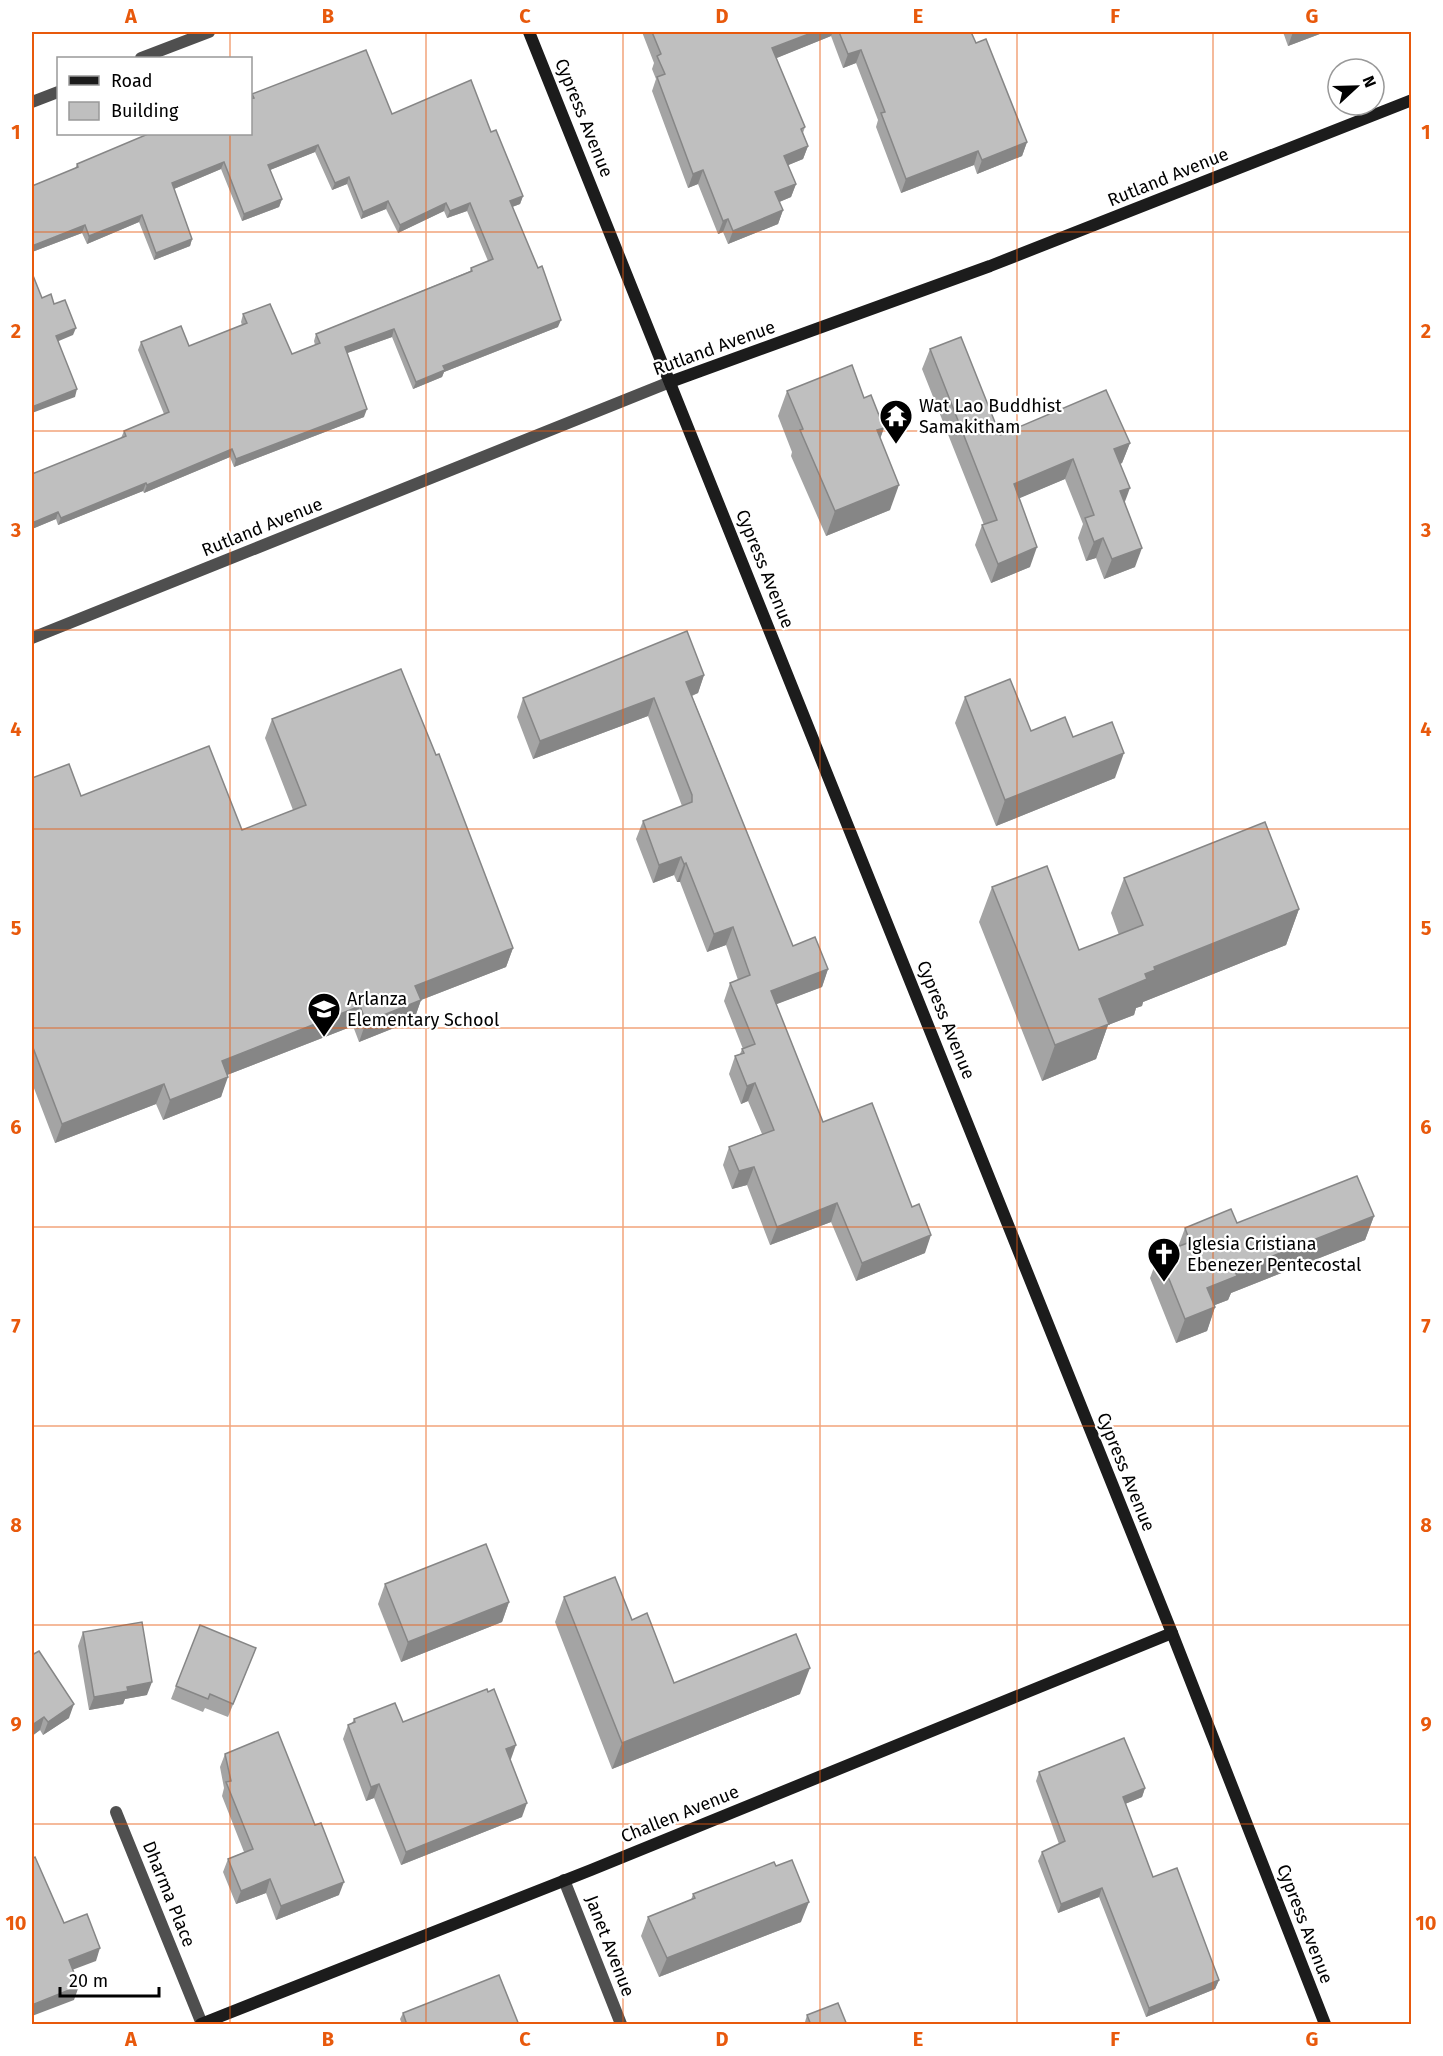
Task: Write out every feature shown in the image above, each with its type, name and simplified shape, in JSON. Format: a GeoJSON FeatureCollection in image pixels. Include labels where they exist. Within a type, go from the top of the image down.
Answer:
{"type":"FeatureCollection","features":[{"type":"Feature","properties":{"kind":"street"},"geometry":{"type":"LineString","coordinates":[[144,57],[208,32]]}},
{"type":"Feature","properties":{"kind":"street","name":"Cypress Avenue"},"geometry":{"type":"LineString","coordinates":[[529,32],[1172,1633],[1325,2025]]}},
{"type":"Feature","properties":{"kind":"street"},"geometry":{"type":"LineString","coordinates":[[32,102],[57,92]]}},
{"type":"Feature","properties":{"kind":"street","name":"Rutland Avenue"},"geometry":{"type":"LineString","coordinates":[[32,638],[670,382],[990,266],[1412,100]]}},
{"type":"Feature","properties":{"kind":"street","name":"Challen Avenue"},"geometry":{"type":"LineString","coordinates":[[201,2024],[564,1880],[1172,1633]]}},
{"type":"Feature","properties":{"kind":"street","name":"Dharma Place"},"geometry":{"type":"LineString","coordinates":[[116,1812],[201,2024]]}},
{"type":"Feature","properties":{"kind":"street","name":"Janet Avenue"},"geometry":{"type":"LineString","coordinates":[[564,1880],[621,2025]]}},
{"type":"Feature","properties":{"kind":"building"},"geometry":{"type":"Polygon","coordinates":[[[652,32],[814,32],[772,48],[805,127],[801,129],[808,146],[784,156],[796,184],[775,192],[783,210],[733,231],[728,219],[723,221],[703,170],[693,174],[657,77],[665,74],[657,56],[661,54],[652,32]]]}},
{"type":"Feature","properties":{"kind":"building"},"geometry":{"type":"Polygon","coordinates":[[[839,32],[971,32],[976,43],[986,39],[1027,142],[982,160],[978,151],[906,179],[881,113],[885,112],[861,50],[848,54],[839,32]]]}},
{"type":"Feature","properties":{"kind":"building"},"geometry":{"type":"Polygon","coordinates":[[[366,50],[392,114],[471,80],[491,132],[496,130],[523,196],[510,201],[538,268],[542,266],[561,320],[443,366],[445,370],[416,382],[394,329],[345,347],[367,409],[236,459],[232,449],[61,518],[58,512],[32,523],[32,474],[126,436],[124,431],[169,412],[141,342],[181,326],[189,346],[247,323],[243,314],[270,304],[292,354],[320,343],[316,334],[472,271],[471,268],[493,259],[470,203],[450,211],[446,203],[400,225],[388,201],[363,212],[349,177],[335,183],[318,145],[268,165],[282,199],[244,214],[224,162],[172,183],[192,239],[156,253],[142,215],[89,236],[85,225],[32,246],[32,186],[146,135],[252,135],[252,98],[254,98],[252,94],[366,50]]]}},
{"type":"Feature","properties":{"kind":"building"},"geometry":{"type":"Polygon","coordinates":[[[32,273],[42,298],[51,294],[54,304],[65,300],[76,328],[56,336],[77,389],[32,407],[32,273]]]}},
{"type":"Feature","properties":{"kind":"building"},"geometry":{"type":"Polygon","coordinates":[[[961,337],[1000,435],[1106,390],[1130,443],[1114,449],[1130,488],[1120,491],[1142,548],[1112,559],[1103,538],[1094,542],[1085,518],[1094,515],[1073,459],[1014,484],[1037,547],[998,564],[982,525],[997,520],[930,349],[961,337]]]}},
{"type":"Feature","properties":{"kind":"building"},"geometry":{"type":"Polygon","coordinates":[[[852,365],[864,398],[871,395],[884,428],[877,430],[899,485],[835,511],[800,430],[803,429],[787,391],[852,365]]]}},
{"type":"Feature","properties":{"kind":"building"},"geometry":{"type":"Polygon","coordinates":[[[687,631],[704,675],[686,682],[793,946],[815,937],[828,969],[771,991],[823,1122],[872,1103],[912,1207],[919,1204],[931,1235],[862,1263],[837,1203],[777,1227],[754,1167],[739,1171],[729,1147],[774,1130],[755,1083],[747,1086],[735,1056],[744,1053],[742,1049],[755,1044],[730,983],[750,975],[733,927],[714,934],[686,863],[684,864],[681,857],[659,865],[643,821],[692,802],[692,795],[654,698],[540,741],[523,698],[687,631]]]}},
{"type":"Feature","properties":{"kind":"building"},"geometry":{"type":"Polygon","coordinates":[[[401,669],[436,755],[439,754],[513,948],[415,986],[421,1000],[366,1022],[360,1006],[222,1061],[228,1077],[170,1100],[164,1084],[62,1124],[32,1045],[32,778],[69,764],[81,796],[209,746],[242,830],[306,805],[272,719],[401,669]]]}},
{"type":"Feature","properties":{"kind":"building"},"geometry":{"type":"Polygon","coordinates":[[[1010,679],[1031,731],[1065,717],[1073,737],[1112,722],[1124,753],[1005,800],[965,697],[1010,679]]]}},
{"type":"Feature","properties":{"kind":"building"},"geometry":{"type":"Polygon","coordinates":[[[1265,822],[1299,909],[1154,967],[1155,970],[1145,974],[1147,979],[1099,999],[1109,1024],[1055,1045],[992,887],[1047,866],[1079,950],[1143,925],[1124,878],[1265,822]]]}},
{"type":"Feature","properties":{"kind":"building"},"geometry":{"type":"Polygon","coordinates":[[[1357,1176],[1374,1216],[1235,1271],[1237,1276],[1207,1288],[1215,1307],[1185,1319],[1159,1254],[1190,1242],[1185,1228],[1231,1209],[1237,1223],[1357,1176]]]}},
{"type":"Feature","properties":{"kind":"building"},"geometry":{"type":"Polygon","coordinates":[[[486,1544],[509,1602],[408,1642],[385,1584],[486,1544]]]}},
{"type":"Feature","properties":{"kind":"building"},"geometry":{"type":"Polygon","coordinates":[[[615,1577],[632,1620],[647,1613],[674,1683],[796,1634],[810,1668],[622,1743],[564,1597],[615,1577]]]}},
{"type":"Feature","properties":{"kind":"building"},"geometry":{"type":"Polygon","coordinates":[[[142,1622],[152,1682],[127,1687],[128,1691],[94,1697],[83,1632],[142,1622]]]}},
{"type":"Feature","properties":{"kind":"building"},"geometry":{"type":"Polygon","coordinates":[[[200,1625],[256,1648],[233,1704],[210,1694],[208,1699],[176,1686],[200,1625]]]}},
{"type":"Feature","properties":{"kind":"building"},"geometry":{"type":"Polygon","coordinates":[[[39,1651],[74,1704],[48,1722],[44,1717],[32,1725],[32,1655],[39,1651]]]}},
{"type":"Feature","properties":{"kind":"building"},"geometry":{"type":"Polygon","coordinates":[[[487,1689],[488,1692],[494,1689],[516,1745],[506,1749],[527,1803],[406,1852],[379,1784],[371,1787],[348,1725],[355,1722],[354,1719],[395,1703],[403,1722],[487,1689]]]}},
{"type":"Feature","properties":{"kind":"building"},"geometry":{"type":"Polygon","coordinates":[[[278,1732],[315,1825],[321,1823],[344,1882],[281,1906],[270,1879],[241,1891],[228,1859],[253,1849],[226,1782],[231,1781],[225,1754],[278,1732]]]}},
{"type":"Feature","properties":{"kind":"building"},"geometry":{"type":"Polygon","coordinates":[[[1124,1738],[1145,1788],[1123,1797],[1153,1877],[1177,1868],[1219,1980],[1149,2008],[1102,1888],[1061,1904],[1042,1852],[1065,1841],[1039,1772],[1124,1738]]]}},
{"type":"Feature","properties":{"kind":"building"},"geometry":{"type":"Polygon","coordinates":[[[35,1857],[64,1923],[87,1914],[100,1948],[69,1960],[79,1986],[32,2005],[32,1859],[35,1857]]]}},
{"type":"Feature","properties":{"kind":"building"},"geometry":{"type":"Polygon","coordinates":[[[792,1860],[809,1902],[667,1958],[648,1917],[695,1898],[693,1894],[774,1862],[776,1866],[792,1860]]]}},
{"type":"Feature","properties":{"kind":"building"},"geometry":{"type":"Polygon","coordinates":[[[499,1975],[519,2025],[407,2025],[403,2013],[499,1975]]]}},
{"type":"Feature","properties":{"kind":"building"},"geometry":{"type":"Polygon","coordinates":[[[838,2003],[847,2025],[811,2025],[807,2015],[838,2003]]]}},
{"type":"Feature","properties":{"kind":"place","name":"Wat Lao Buddhist Samakitham"},"geometry":{"type":"Point","coordinates":[896,445]}},
{"type":"Feature","properties":{"kind":"place","name":"Arlanza Elementary School"},"geometry":{"type":"Point","coordinates":[324,1038]}},
{"type":"Feature","properties":{"kind":"place","name":"Iglesia Cristiana Ebenezer Pentecostal"},"geometry":{"type":"Point","coordinates":[1164,1283]}}]}
